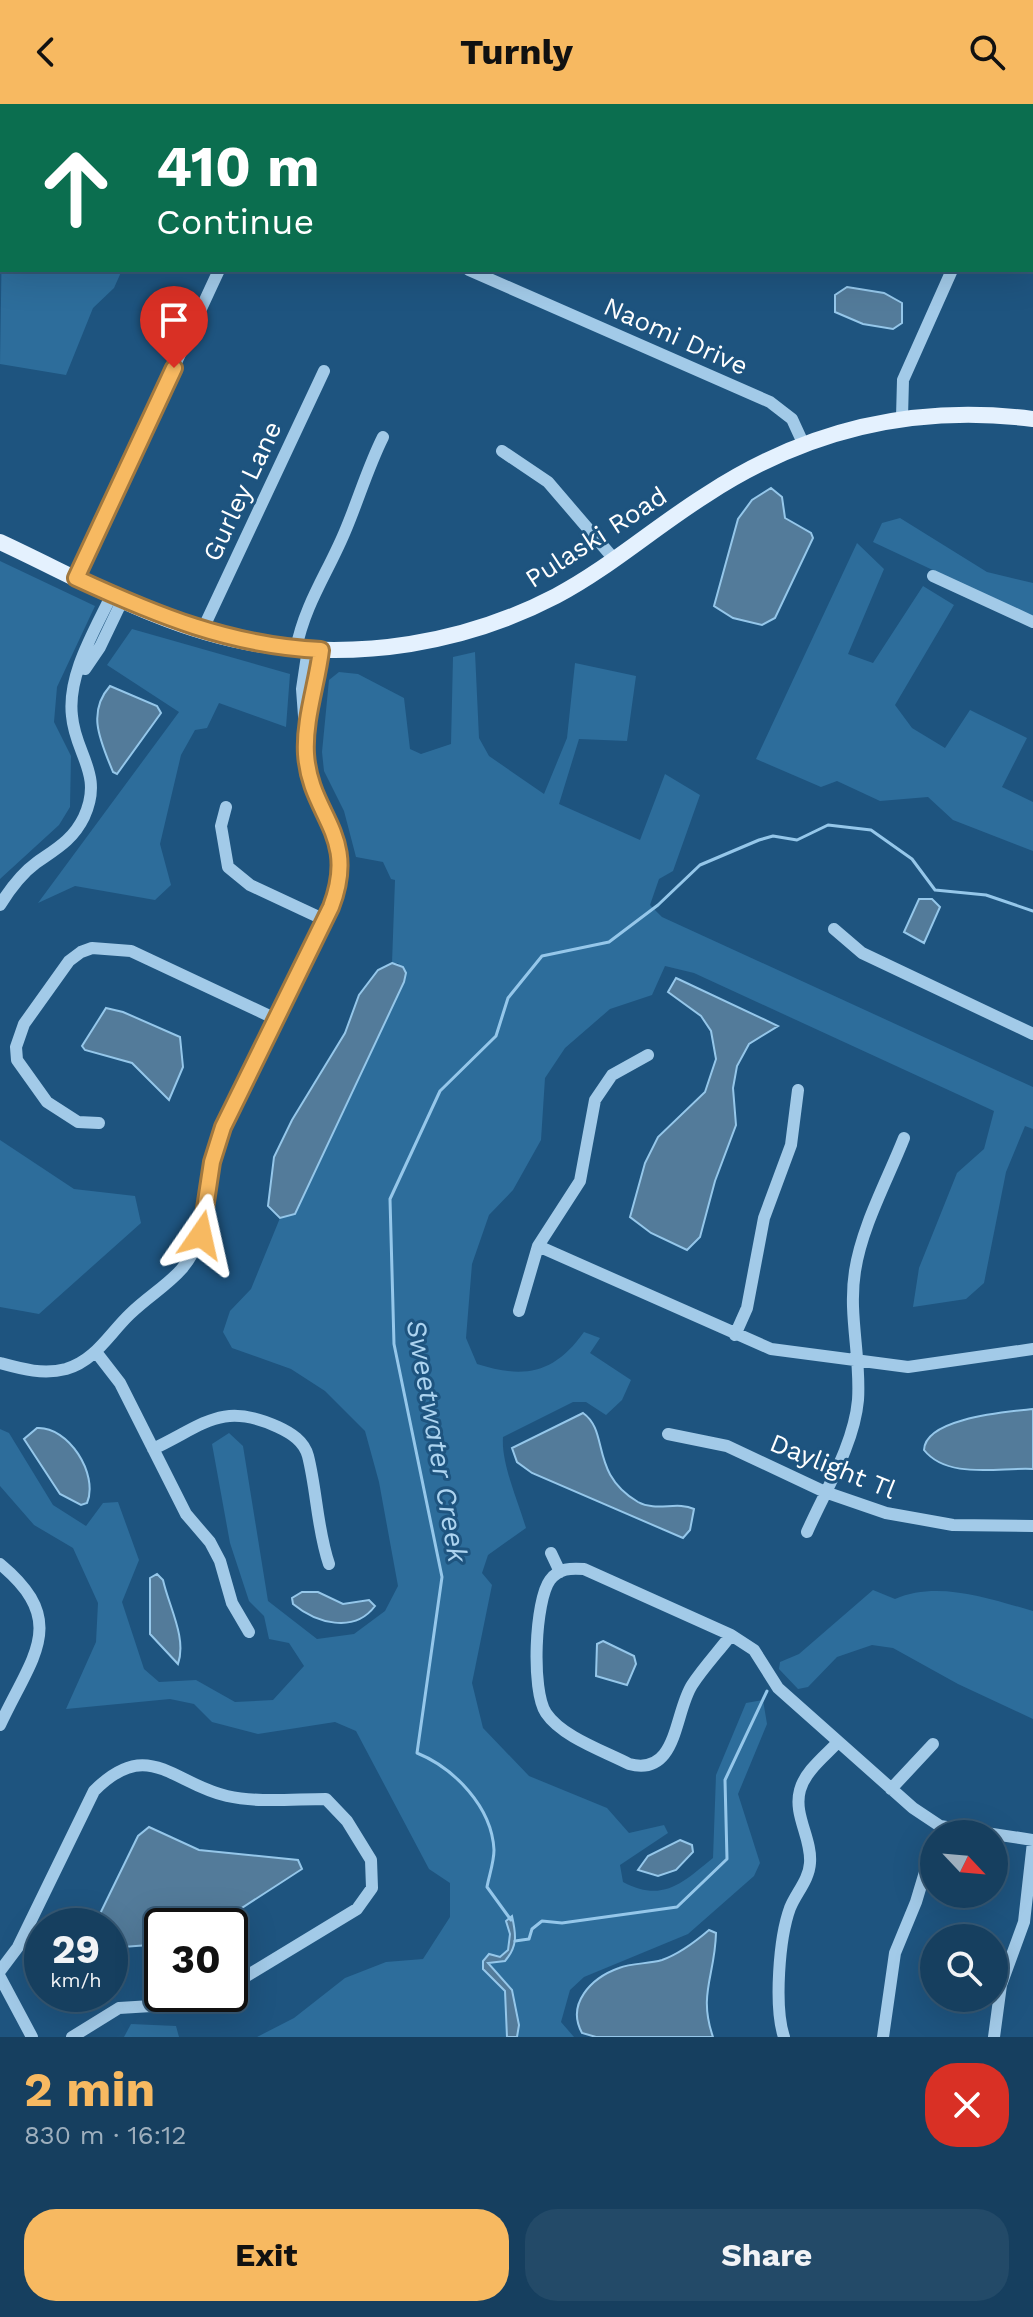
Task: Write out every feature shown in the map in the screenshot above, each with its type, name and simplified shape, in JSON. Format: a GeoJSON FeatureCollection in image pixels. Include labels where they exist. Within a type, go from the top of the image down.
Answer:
{"type":"FeatureCollection","features":[{"type":"Feature","properties":{"kind":"main road","name":"Pulaski Road"},"geometry":{"type":"LineString","coordinates":[[0,542],[118,597],[202,631],[253,643],[308,649],[387,648],[467,632],[555,596],[733,477],[803,443],[902,417],[958,414],[1033,419]]}},
{"type":"Feature","properties":{"kind":"street"},"geometry":{"type":"LineString","coordinates":[[76,578],[218,272]]}},
{"type":"Feature","properties":{"kind":"street","name":"Naomi Drive"},"geometry":{"type":"LineString","coordinates":[[474,272],[770,402],[792,419],[803,443]]}},
{"type":"Feature","properties":{"kind":"street"},"geometry":{"type":"LineString","coordinates":[[902,417],[900,407],[907,368],[951,272]]}},
{"type":"Feature","properties":{"kind":"street","name":"Gurley Lane"},"geometry":{"type":"LineString","coordinates":[[202,631],[324,371]]}},
{"type":"Feature","properties":{"kind":"street"},"geometry":{"type":"LineString","coordinates":[[0,1363],[48,1372],[66,1369],[96,1352],[134,1310],[170,1284],[192,1254],[206,1215],[216,1145],[337,891],[341,859],[337,836],[308,770],[302,689],[318,580],[345,531],[366,469],[383,437]]}},
{"type":"Feature","properties":{"kind":"street"},"geometry":{"type":"LineString","coordinates":[[502,451],[548,482],[614,559]]}},
{"type":"Feature","properties":{"kind":"street"},"geometry":{"type":"LineString","coordinates":[[933,576],[1033,622]]}},
{"type":"Feature","properties":{"kind":"street"},"geometry":{"type":"LineString","coordinates":[[0,905],[14,883],[61,848],[84,817],[91,782],[89,764],[71,715],[76,682],[89,643],[118,597]]}},
{"type":"Feature","properties":{"kind":"street"},"geometry":{"type":"LineString","coordinates":[[226,807],[221,826],[228,867],[250,885],[325,920]]}},
{"type":"Feature","properties":{"kind":"street"},"geometry":{"type":"LineString","coordinates":[[834,929],[862,953],[1033,1034]]}},
{"type":"Feature","properties":{"kind":"street"},"geometry":{"type":"LineString","coordinates":[[99,1123],[78,1122],[47,1102],[17,1060],[16,1047],[24,1024],[69,961],[81,952],[92,948],[131,951],[278,1020]]}},
{"type":"Feature","properties":{"kind":"street"},"geometry":{"type":"LineString","coordinates":[[519,1311],[538,1246],[580,1181],[595,1100],[603,1086],[624,1066],[648,1055]]}},
{"type":"Feature","properties":{"kind":"street"},"geometry":{"type":"LineString","coordinates":[[735,1335],[747,1308],[764,1218],[791,1145],[798,1090]]}},
{"type":"Feature","properties":{"kind":"street"},"geometry":{"type":"LineString","coordinates":[[807,1532],[849,1435],[857,1403],[859,1361],[852,1331],[855,1269],[904,1138]]}},
{"type":"Feature","properties":{"kind":"street"},"geometry":{"type":"LineString","coordinates":[[538,1246],[771,1349],[908,1367],[933,1366],[1033,1349]]}},
{"type":"Feature","properties":{"kind":"street"},"geometry":{"type":"LineString","coordinates":[[96,1352],[120,1383],[186,1514],[210,1542],[220,1561],[232,1603],[249,1632]]}},
{"type":"Feature","properties":{"kind":"street"},"geometry":{"type":"LineString","coordinates":[[153,1449],[224,1415],[238,1413],[252,1415],[294,1436],[308,1453],[329,1564]]}},
{"type":"Feature","properties":{"kind":"street","name":"Daylight Tl"},"geometry":{"type":"LineString","coordinates":[[668,1434],[727,1446],[825,1492],[886,1513],[953,1525],[1033,1526]]}},
{"type":"Feature","properties":{"kind":"street"},"geometry":{"type":"LineString","coordinates":[[551,1553],[560,1572]]}},
{"type":"Feature","properties":{"kind":"street"},"geometry":{"type":"LineString","coordinates":[[0,1564],[34,1597],[40,1624],[35,1651],[0,1725]]}},
{"type":"Feature","properties":{"kind":"street"},"geometry":{"type":"LineString","coordinates":[[731,1635],[691,1687],[664,1756],[654,1764],[641,1767],[629,1764],[558,1726],[542,1708],[535,1658],[545,1592],[550,1580],[560,1572],[570,1568],[584,1569],[731,1635],[754,1650],[778,1688],[927,1820]]}},
{"type":"Feature","properties":{"kind":"street"},"geometry":{"type":"LineString","coordinates":[[784,2037],[776,2006],[789,1912],[810,1863],[798,1807],[799,1792],[804,1778],[838,1742]]}},
{"type":"Feature","properties":{"kind":"street"},"geometry":{"type":"LineString","coordinates":[[891,1789],[933,1744]]}},
{"type":"Feature","properties":{"kind":"street"},"geometry":{"type":"LineString","coordinates":[[0,1971],[18,1947],[94,1791],[107,1777],[123,1769],[157,1766],[227,1796],[326,1799],[347,1821],[371,1860],[378,1890],[357,1909],[248,1975]]}},
{"type":"Feature","properties":{"kind":"street"},"geometry":{"type":"LineString","coordinates":[[994,2037],[1001,1985],[1024,1922],[1033,1841],[1008,1838]]}},
{"type":"Feature","properties":{"kind":"street"},"geometry":{"type":"LineString","coordinates":[[883,2037],[895,1953],[920,1889]]}},
{"type":"Feature","properties":{"kind":"street"},"geometry":{"type":"LineString","coordinates":[[0,1977],[32,2037]]}},
{"type":"Feature","properties":{"kind":"street"},"geometry":{"type":"LineString","coordinates":[[72,2037],[119,2008],[144,2006]]}},
{"type":"Feature","properties":{"kind":"shaded area"},"geometry":{"type":"Polygon","coordinates":[[[1,272],[121,272],[114,288],[93,308],[66,375],[0,364],[1,272]]]}},
{"type":"Feature","properties":{"kind":"shaded area"},"geometry":{"type":"Polygon","coordinates":[[[847,287],[884,293],[902,303],[902,323],[893,329],[863,324],[835,312],[835,295],[847,287]]]}},
{"type":"Feature","properties":{"kind":"shaded area"},"geometry":{"type":"Polygon","coordinates":[[[771,488],[782,497],[785,518],[811,533],[813,538],[775,618],[762,625],[733,618],[714,606],[738,519],[752,500],[771,488]]]}},
{"type":"Feature","properties":{"kind":"shaded area"},"geometry":{"type":"Polygon","coordinates":[[[900,518],[987,572],[1033,583],[1033,617],[873,542],[882,523],[900,518]]]}},
{"type":"Feature","properties":{"kind":"shaded area"},"geometry":{"type":"Polygon","coordinates":[[[857,543],[884,569],[848,654],[873,663],[923,586],[954,605],[895,705],[912,728],[945,748],[970,710],[1027,738],[1002,787],[1033,802],[1033,851],[953,820],[928,797],[880,801],[837,781],[821,787],[756,759],[857,543]]]}},
{"type":"Feature","properties":{"kind":"shaded area"},"geometry":{"type":"Polygon","coordinates":[[[0,561],[95,606],[57,687],[54,722],[71,756],[70,807],[59,825],[0,879],[0,561]]]}},
{"type":"Feature","properties":{"kind":"shaded area"},"geometry":{"type":"Polygon","coordinates":[[[132,629],[290,674],[286,727],[219,703],[207,728],[195,730],[181,755],[160,844],[171,885],[155,900],[75,886],[38,903],[179,712],[107,665],[132,629]]]}},
{"type":"Feature","properties":{"kind":"shaded area"},"geometry":{"type":"Polygon","coordinates":[[[475,652],[479,738],[489,756],[544,794],[567,738],[575,663],[636,676],[627,741],[579,739],[559,804],[640,840],[665,774],[700,795],[673,871],[659,879],[650,905],[662,917],[1033,1087],[1033,1129],[1025,1126],[1006,1172],[984,1283],[966,1299],[913,1307],[919,1268],[957,1173],[984,1149],[994,1111],[694,973],[665,966],[652,995],[610,1009],[565,1048],[545,1078],[541,1140],[513,1190],[489,1215],[472,1264],[466,1338],[477,1364],[524,1372],[549,1365],[561,1357],[584,1332],[600,1338],[590,1353],[631,1380],[622,1400],[606,1415],[586,1402],[573,1402],[503,1437],[507,1470],[526,1528],[488,1555],[482,1573],[492,1585],[472,1683],[483,1728],[529,1776],[607,1808],[629,1833],[664,1825],[668,1833],[620,1865],[623,1882],[650,1891],[681,1882],[713,1858],[716,1775],[746,1703],[763,1700],[767,1724],[738,1794],[760,1863],[754,1876],[688,1934],[584,1977],[570,1990],[561,2022],[574,2037],[517,2037],[506,1982],[490,1970],[488,1963],[505,1961],[516,1942],[506,1921],[510,1934],[508,1950],[500,1957],[489,1954],[483,1961],[483,1969],[505,1991],[507,2037],[257,2037],[294,2018],[345,1978],[386,1962],[423,1959],[450,1917],[450,1883],[429,1869],[356,1731],[335,1722],[258,1734],[212,1722],[194,1704],[170,1699],[66,1709],[96,1642],[98,1603],[73,1548],[34,1525],[0,1486],[0,1429],[9,1433],[53,1505],[86,1526],[103,1503],[118,1502],[139,1560],[122,1602],[144,1669],[159,1682],[196,1680],[235,1702],[273,1700],[304,1666],[289,1643],[269,1639],[264,1616],[249,1601],[230,1543],[212,1444],[229,1433],[243,1446],[268,1601],[317,1639],[354,1634],[385,1611],[398,1586],[379,1482],[365,1431],[325,1391],[291,1369],[232,1348],[223,1332],[230,1311],[251,1289],[280,1218],[295,1214],[406,973],[398,963],[392,963],[395,880],[391,879],[383,862],[356,857],[344,811],[324,771],[322,752],[329,680],[339,672],[358,674],[404,698],[410,749],[421,754],[451,744],[453,657],[475,652]]]}},
{"type":"Feature","properties":{"kind":"shaded area"},"geometry":{"type":"Polygon","coordinates":[[[110,686],[157,706],[161,713],[117,774],[113,772],[104,750],[97,717],[103,696],[110,686]]]}},
{"type":"Feature","properties":{"kind":"shaded area"},"geometry":{"type":"Polygon","coordinates":[[[919,899],[932,899],[940,907],[924,943],[904,932],[919,899]]]}},
{"type":"Feature","properties":{"kind":"shaded area"},"geometry":{"type":"Polygon","coordinates":[[[392,963],[403,967],[406,973],[404,982],[295,1214],[280,1218],[268,1206],[274,1157],[292,1120],[345,1033],[359,995],[378,970],[392,963]]]}},
{"type":"Feature","properties":{"kind":"shaded area"},"geometry":{"type":"Polygon","coordinates":[[[676,978],[778,1026],[749,1044],[737,1066],[733,1088],[736,1125],[715,1181],[700,1237],[687,1250],[651,1233],[630,1217],[645,1163],[658,1137],[705,1092],[716,1059],[711,1031],[701,1016],[668,992],[676,978]]]}},
{"type":"Feature","properties":{"kind":"shaded area"},"geometry":{"type":"Polygon","coordinates":[[[106,1008],[123,1012],[180,1037],[183,1067],[169,1100],[132,1063],[85,1050],[82,1046],[106,1008]]]}},
{"type":"Feature","properties":{"kind":"shaded area"},"geometry":{"type":"Polygon","coordinates":[[[0,1140],[74,1189],[135,1196],[141,1223],[39,1314],[0,1307],[0,1140]]]}},
{"type":"Feature","properties":{"kind":"shaded area"},"geometry":{"type":"Polygon","coordinates":[[[1033,1409],[1033,1469],[960,1469],[934,1459],[924,1450],[928,1439],[952,1424],[987,1415],[1033,1409]]]}},
{"type":"Feature","properties":{"kind":"shaded area"},"geometry":{"type":"Polygon","coordinates":[[[583,1413],[596,1431],[606,1466],[623,1491],[645,1505],[694,1509],[690,1530],[683,1538],[532,1473],[517,1462],[512,1448],[583,1413]]]}},
{"type":"Feature","properties":{"kind":"shaded area"},"geometry":{"type":"Polygon","coordinates":[[[37,1428],[49,1429],[60,1435],[78,1454],[89,1479],[87,1503],[81,1505],[60,1494],[24,1439],[37,1428]]]}},
{"type":"Feature","properties":{"kind":"shaded area"},"geometry":{"type":"Polygon","coordinates":[[[157,1574],[163,1580],[179,1633],[178,1664],[150,1634],[150,1578],[157,1574]]]}},
{"type":"Feature","properties":{"kind":"shaded area"},"geometry":{"type":"Polygon","coordinates":[[[873,1590],[895,1599],[929,1591],[964,1593],[1033,1611],[1033,1719],[958,1684],[893,1648],[872,1645],[837,1657],[808,1687],[798,1689],[779,1669],[780,1662],[799,1654],[873,1590]]]}},
{"type":"Feature","properties":{"kind":"shaded area"},"geometry":{"type":"Polygon","coordinates":[[[302,1592],[318,1592],[343,1604],[369,1600],[375,1606],[357,1620],[335,1623],[313,1616],[293,1604],[292,1598],[302,1592]]]}},
{"type":"Feature","properties":{"kind":"shaded area"},"geometry":{"type":"Polygon","coordinates":[[[603,1641],[634,1656],[636,1664],[627,1685],[596,1676],[597,1644],[603,1641]]]}},
{"type":"Feature","properties":{"kind":"shaded area"},"geometry":{"type":"Polygon","coordinates":[[[149,1827],[199,1850],[298,1860],[302,1869],[242,1908],[144,1908],[144,1945],[128,1947],[128,1908],[103,1908],[138,1836],[149,1827]]]}},
{"type":"Feature","properties":{"kind":"shaded area"},"geometry":{"type":"Polygon","coordinates":[[[680,1840],[692,1845],[693,1852],[676,1870],[658,1876],[638,1870],[648,1856],[680,1840]]]}},
{"type":"Feature","properties":{"kind":"shaded area"},"geometry":{"type":"Polygon","coordinates":[[[512,1916],[515,1934],[512,1950],[505,1961],[488,1963],[512,1990],[519,2025],[517,2037],[507,2037],[505,1991],[483,1969],[483,1961],[489,1954],[500,1957],[508,1950],[510,1934],[506,1921],[512,1916]]]}},
{"type":"Feature","properties":{"kind":"shaded area"},"geometry":{"type":"Polygon","coordinates":[[[709,1930],[716,1933],[707,1997],[713,2037],[596,2037],[582,2033],[577,2012],[579,2002],[599,1978],[624,1966],[668,1957],[709,1930]]]}},
{"type":"Feature","properties":{"kind":"shaded area"},"geometry":{"type":"Polygon","coordinates":[[[131,2024],[176,2026],[179,2037],[124,2037],[131,2024]]]}},
{"type":"Feature","properties":{"kind":"waterway","name":"Sweetwater Creek"},"geometry":{"type":"LineString","coordinates":[[511,1920],[487,1887],[494,1850],[492,1834],[479,1804],[444,1768],[417,1753],[442,1577],[394,1344],[390,1199],[440,1091],[496,1036],[508,998],[542,956],[609,942],[658,905],[700,865],[759,840],[773,836],[797,840],[828,825],[871,830],[912,859],[935,890],[986,895],[1033,911]]}},
{"type":"Feature","properties":{"kind":"waterway"},"geometry":{"type":"LineString","coordinates":[[515,1941],[529,1939],[532,1929],[542,1921],[562,1923],[677,1907],[727,1859],[725,1780],[767,1691]]}},
{"type":"Feature","properties":{"kind":"route"},"geometry":{"type":"LineString","coordinates":[[174,368],[76,578],[179,624],[202,631],[253,643],[321,650],[317,690],[307,726],[306,751],[313,788],[337,836],[341,859],[337,891],[331,907],[268,1040],[247,1075],[216,1145],[201,1235]]}}]}
